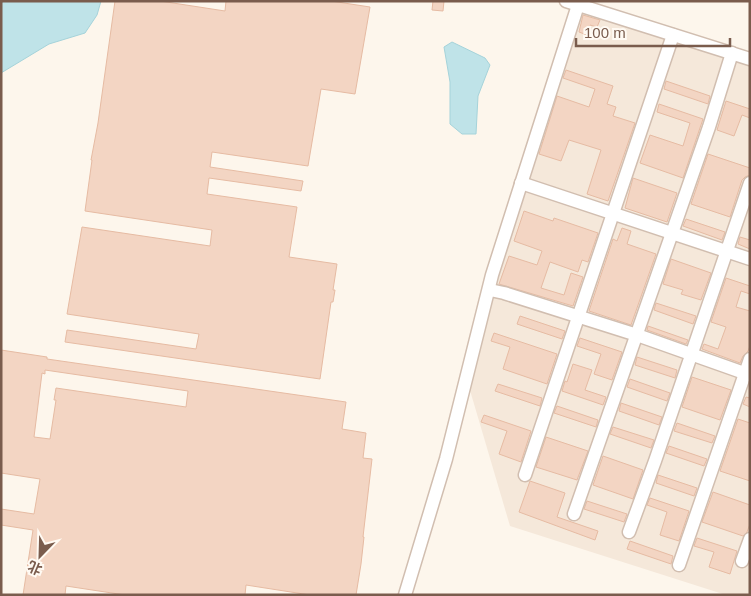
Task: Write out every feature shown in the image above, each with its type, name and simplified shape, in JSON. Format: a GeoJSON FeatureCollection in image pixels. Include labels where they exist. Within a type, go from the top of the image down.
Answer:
{"type":"FeatureCollection","features":[{"type":"Feature","properties":{"kind":"street"},"geometry":{"type":"LineString","coordinates":[[405,595],[446,459],[490,290],[492,275],[521,183],[572,3],[750,58]]}},
{"type":"Feature","properties":{"kind":"street"},"geometry":{"type":"LineString","coordinates":[[525,475],[673,34]]}},
{"type":"Feature","properties":{"kind":"street"},"geometry":{"type":"LineString","coordinates":[[574,514],[709,127],[732,53]]}},
{"type":"Feature","properties":{"kind":"street"},"geometry":{"type":"LineString","coordinates":[[521,183],[750,259]]}},
{"type":"Feature","properties":{"kind":"street"},"geometry":{"type":"LineString","coordinates":[[629,532],[750,183]]}},
{"type":"Feature","properties":{"kind":"street"},"geometry":{"type":"LineString","coordinates":[[490,290],[637,335],[747,374]]}},
{"type":"Feature","properties":{"kind":"street"},"geometry":{"type":"LineString","coordinates":[[679,565],[747,374],[750,359]]}},
{"type":"Feature","properties":{"kind":"street"},"geometry":{"type":"LineString","coordinates":[[742,561],[750,539]]}},
{"type":"Feature","properties":{"kind":"shaded area"},"geometry":{"type":"Polygon","coordinates":[[[572,7],[750,63],[750,595],[726,595],[510,526],[464,370],[572,7]]]}},
{"type":"Feature","properties":{"kind":"water"},"geometry":{"type":"Polygon","coordinates":[[[4,1],[101,1],[97,15],[85,33],[49,44],[1,73],[1,4],[4,1]]]}},
{"type":"Feature","properties":{"kind":"water"},"geometry":{"type":"Polygon","coordinates":[[[452,42],[485,58],[490,65],[478,96],[476,134],[462,134],[450,124],[450,82],[444,47],[452,42]]]}},
{"type":"Feature","properties":{"kind":"building"},"geometry":{"type":"Polygon","coordinates":[[[115,1],[160,1],[225,11],[226,1],[331,1],[370,7],[355,94],[321,89],[308,166],[212,152],[210,167],[303,181],[301,191],[209,178],[207,194],[297,207],[289,257],[337,264],[333,290],[335,290],[333,302],[331,302],[320,379],[65,342],[67,330],[196,349],[199,334],[67,314],[82,227],[210,246],[212,230],[85,211],[115,1]]]}},
{"type":"Feature","properties":{"kind":"building"},"geometry":{"type":"Polygon","coordinates":[[[433,1],[444,1],[443,11],[432,10],[433,1]]]}},
{"type":"Feature","properties":{"kind":"building"},"geometry":{"type":"Polygon","coordinates":[[[583,15],[600,20],[597,27],[590,25],[587,35],[579,32],[583,15]]]}},
{"type":"Feature","properties":{"kind":"building"},"geometry":{"type":"Polygon","coordinates":[[[566,70],[613,86],[607,104],[616,107],[613,116],[635,123],[608,201],[587,194],[601,150],[569,140],[561,161],[539,154],[557,96],[589,107],[595,89],[563,78],[566,70]]]}},
{"type":"Feature","properties":{"kind":"building"},"geometry":{"type":"Polygon","coordinates":[[[666,81],[710,96],[708,104],[664,89],[666,81]]]}},
{"type":"Feature","properties":{"kind":"building"},"geometry":{"type":"Polygon","coordinates":[[[726,101],[750,109],[750,118],[742,115],[734,136],[717,130],[726,101]]]}},
{"type":"Feature","properties":{"kind":"building"},"geometry":{"type":"Polygon","coordinates":[[[659,104],[703,119],[683,178],[640,163],[650,135],[683,146],[690,123],[657,112],[659,104]]]}},
{"type":"Feature","properties":{"kind":"building"},"geometry":{"type":"Polygon","coordinates":[[[708,154],[750,168],[750,175],[742,180],[730,217],[691,204],[708,154]]]}},
{"type":"Feature","properties":{"kind":"building"},"geometry":{"type":"Polygon","coordinates":[[[633,178],[677,193],[667,222],[625,208],[633,178]]]}},
{"type":"Feature","properties":{"kind":"building"},"geometry":{"type":"Polygon","coordinates":[[[524,211],[553,221],[554,218],[598,233],[588,262],[582,260],[578,272],[550,262],[541,288],[564,295],[571,273],[583,277],[573,306],[499,284],[509,256],[537,265],[542,251],[514,241],[524,211]]]}},
{"type":"Feature","properties":{"kind":"building"},"geometry":{"type":"Polygon","coordinates":[[[686,219],[725,232],[722,240],[683,226],[686,219]]]}},
{"type":"Feature","properties":{"kind":"building"},"geometry":{"type":"Polygon","coordinates":[[[622,228],[631,231],[627,244],[656,254],[631,325],[589,311],[613,239],[617,241],[622,228]]]}},
{"type":"Feature","properties":{"kind":"building"},"geometry":{"type":"Polygon","coordinates":[[[740,237],[750,240],[750,249],[738,244],[740,237]]]}},
{"type":"Feature","properties":{"kind":"building"},"geometry":{"type":"Polygon","coordinates":[[[671,259],[711,273],[701,300],[681,294],[683,290],[663,284],[671,259]]]}},
{"type":"Feature","properties":{"kind":"building"},"geometry":{"type":"Polygon","coordinates":[[[726,278],[750,286],[750,294],[741,291],[736,307],[750,311],[750,346],[740,363],[702,349],[704,344],[718,349],[726,327],[711,322],[726,278]]]}},
{"type":"Feature","properties":{"kind":"building"},"geometry":{"type":"Polygon","coordinates":[[[656,303],[696,316],[693,324],[654,310],[656,303]]]}},
{"type":"Feature","properties":{"kind":"building"},"geometry":{"type":"Polygon","coordinates":[[[520,316],[565,331],[562,339],[517,324],[520,316]]]}},
{"type":"Feature","properties":{"kind":"building"},"geometry":{"type":"Polygon","coordinates":[[[648,326],[688,340],[686,344],[647,330],[648,326]]]}},
{"type":"Feature","properties":{"kind":"building"},"geometry":{"type":"Polygon","coordinates":[[[494,333],[557,354],[547,384],[503,369],[510,347],[491,341],[494,333]]]}},
{"type":"Feature","properties":{"kind":"building"},"geometry":{"type":"Polygon","coordinates":[[[580,338],[622,352],[612,380],[594,374],[601,354],[577,346],[580,338]]]}},
{"type":"Feature","properties":{"kind":"building"},"geometry":{"type":"Polygon","coordinates":[[[1,350],[47,357],[47,359],[346,402],[342,429],[366,433],[363,458],[372,459],[356,595],[310,595],[246,585],[245,595],[125,595],[66,586],[65,595],[23,595],[33,530],[1,525],[1,509],[34,514],[40,479],[1,473],[1,350]],[[45,370],[45,374],[42,373],[34,437],[50,439],[56,388],[186,407],[188,391],[45,370]]]}},
{"type":"Feature","properties":{"kind":"building"},"geometry":{"type":"Polygon","coordinates":[[[637,357],[677,370],[675,378],[635,365],[637,357]]]}},
{"type":"Feature","properties":{"kind":"building"},"geometry":{"type":"Polygon","coordinates":[[[573,364],[592,370],[585,390],[606,397],[603,405],[562,391],[573,364]]]}},
{"type":"Feature","properties":{"kind":"building"},"geometry":{"type":"Polygon","coordinates":[[[692,377],[731,390],[720,420],[682,407],[692,377]]]}},
{"type":"Feature","properties":{"kind":"building"},"geometry":{"type":"Polygon","coordinates":[[[630,379],[670,393],[667,401],[627,387],[630,379]]]}},
{"type":"Feature","properties":{"kind":"building"},"geometry":{"type":"Polygon","coordinates":[[[498,384],[542,398],[540,406],[495,391],[498,384]]]}},
{"type":"Feature","properties":{"kind":"building"},"geometry":{"type":"Polygon","coordinates":[[[746,397],[750,398],[750,407],[743,404],[746,397]]]}},
{"type":"Feature","properties":{"kind":"building"},"geometry":{"type":"Polygon","coordinates":[[[621,403],[662,417],[659,425],[619,411],[621,403]]]}},
{"type":"Feature","properties":{"kind":"building"},"geometry":{"type":"Polygon","coordinates":[[[557,406],[598,420],[596,427],[554,413],[557,406]]]}},
{"type":"Feature","properties":{"kind":"building"},"geometry":{"type":"Polygon","coordinates":[[[484,415],[531,431],[521,462],[499,454],[507,431],[481,422],[484,415]]]}},
{"type":"Feature","properties":{"kind":"building"},"geometry":{"type":"Polygon","coordinates":[[[738,419],[750,423],[750,481],[720,471],[738,419]]]}},
{"type":"Feature","properties":{"kind":"building"},"geometry":{"type":"Polygon","coordinates":[[[677,423],[715,436],[712,443],[674,431],[677,423]]]}},
{"type":"Feature","properties":{"kind":"building"},"geometry":{"type":"Polygon","coordinates":[[[613,427],[654,440],[651,448],[610,434],[613,427]]]}},
{"type":"Feature","properties":{"kind":"building"},"geometry":{"type":"Polygon","coordinates":[[[546,437],[588,451],[577,480],[536,467],[546,437]]]}},
{"type":"Feature","properties":{"kind":"building"},"geometry":{"type":"Polygon","coordinates":[[[669,446],[707,459],[704,466],[666,453],[669,446]]]}},
{"type":"Feature","properties":{"kind":"building"},"geometry":{"type":"Polygon","coordinates":[[[603,456],[643,470],[633,499],[593,485],[603,456]]]}},
{"type":"Feature","properties":{"kind":"building"},"geometry":{"type":"Polygon","coordinates":[[[658,475],[697,488],[694,496],[656,483],[658,475]]]}},
{"type":"Feature","properties":{"kind":"building"},"geometry":{"type":"Polygon","coordinates":[[[530,481],[565,493],[557,517],[598,531],[595,540],[519,512],[530,481]]]}},
{"type":"Feature","properties":{"kind":"building"},"geometry":{"type":"Polygon","coordinates":[[[713,492],[750,505],[750,524],[743,536],[702,522],[713,492]]]}},
{"type":"Feature","properties":{"kind":"building"},"geometry":{"type":"Polygon","coordinates":[[[650,498],[689,511],[679,541],[660,535],[667,512],[647,505],[650,498]]]}},
{"type":"Feature","properties":{"kind":"building"},"geometry":{"type":"Polygon","coordinates":[[[587,501],[627,514],[624,522],[584,509],[587,501]]]}},
{"type":"Feature","properties":{"kind":"building"},"geometry":{"type":"Polygon","coordinates":[[[697,538],[737,551],[730,574],[709,567],[714,552],[694,546],[697,538]]]}},
{"type":"Feature","properties":{"kind":"building"},"geometry":{"type":"Polygon","coordinates":[[[630,541],[673,556],[671,564],[627,549],[630,541]]]}}]}
